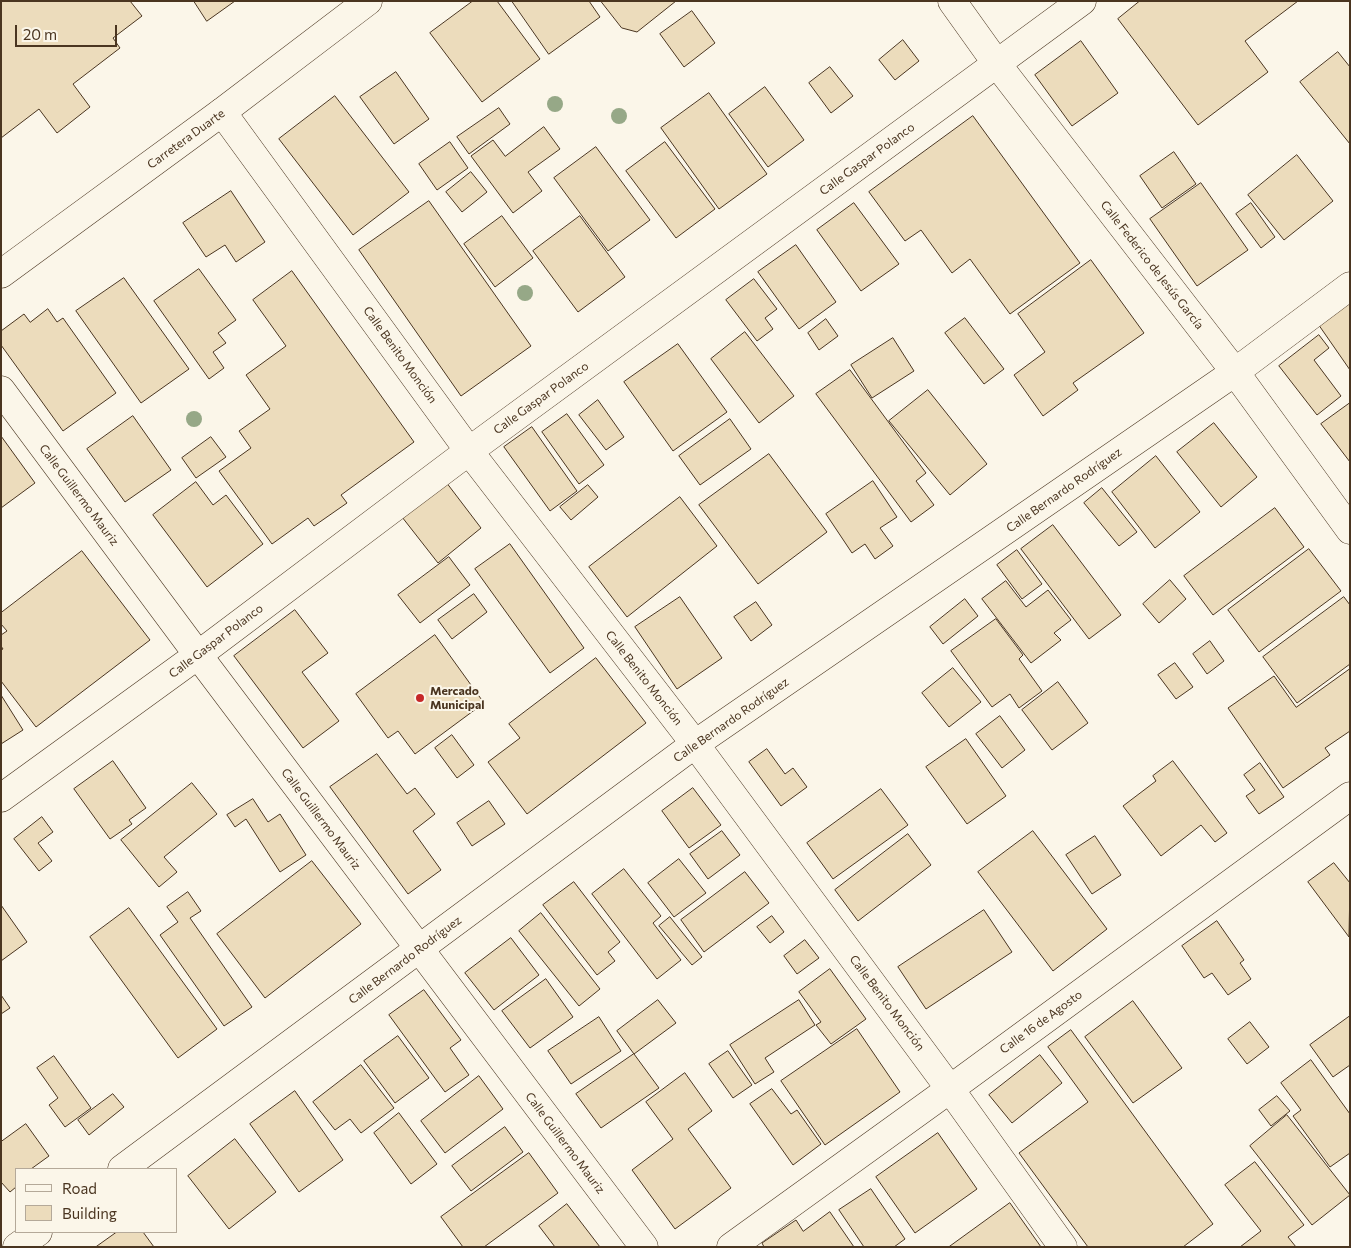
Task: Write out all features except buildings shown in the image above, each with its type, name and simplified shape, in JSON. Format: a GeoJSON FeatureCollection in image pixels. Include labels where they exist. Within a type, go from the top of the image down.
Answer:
{"type":"FeatureCollection","features":[{"type":"Feature","properties":{"kind":"street","name":"Carretera Duarte"},"geometry":{"type":"LineString","coordinates":[[1,274],[222,112],[368,1]]}},
{"type":"Feature","properties":{"kind":"street","name":"Calle Federico de Jesús García"},"geometry":{"type":"LineString","coordinates":[[952,1],[997,64],[1235,372],[1350,530]]}},
{"type":"Feature","properties":{"kind":"street","name":"Calle Gaspar Polanco"},"geometry":{"type":"LineString","coordinates":[[1,798],[198,655],[469,451],[1082,1]]}},
{"type":"Feature","properties":{"kind":"street","name":"Calle Benito Monción"},"geometry":{"type":"LineString","coordinates":[[222,112],[469,451],[695,744],[950,1089],[1063,1247]]}},
{"type":"Feature","properties":{"kind":"street","name":"Calle Bernardo Rodríguez"},"geometry":{"type":"LineString","coordinates":[[123,1168],[695,744],[1235,372],[1350,286]]}},
{"type":"Feature","properties":{"kind":"street","name":"Calle Guillermo Mauriz"},"geometry":{"type":"LineString","coordinates":[[1,390],[644,1247]]}},
{"type":"Feature","properties":{"kind":"street","name":"Calle 16 de Agosto"},"geometry":{"type":"LineString","coordinates":[[732,1247],[1350,796]]}},
{"type":"Feature","properties":{"kind":"street"},"geometry":{"type":"LineString","coordinates":[[17,1247],[37,1233]]}},
{"type":"Feature","properties":{"kind":"place","name":"Mercado Municipal"},"geometry":{"type":"Point","coordinates":[420,698]}}]}
